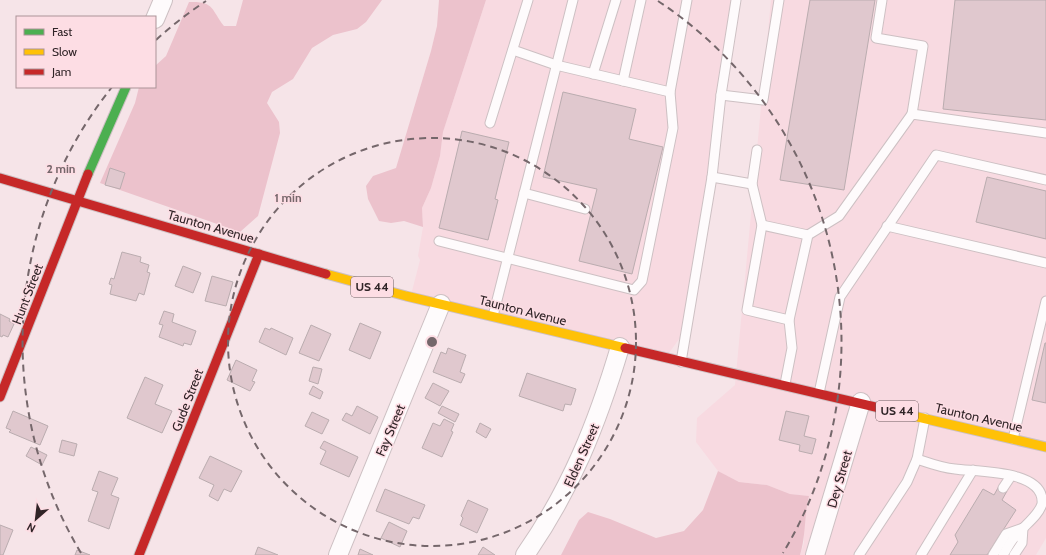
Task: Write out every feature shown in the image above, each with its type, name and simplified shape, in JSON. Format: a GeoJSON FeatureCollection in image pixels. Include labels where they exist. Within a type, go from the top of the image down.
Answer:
{"type":"FeatureCollection","features":[{"type":"Feature","properties":{"kind":"main road","name":"Hunt Street"},"geometry":{"type":"LineString","coordinates":[[0,397],[78,200],[126,88]]}},
{"type":"Feature","properties":{"kind":"main road","name":"Taunton Avenue"},"geometry":{"type":"LineString","coordinates":[[0,178],[406,296],[681,362],[819,392],[1046,447]]}},
{"type":"Feature","properties":{"kind":"main road","name":"Gude Street"},"geometry":{"type":"LineString","coordinates":[[139,555],[259,254]]}},
{"type":"Feature","properties":{"kind":"street"},"geometry":{"type":"LineString","coordinates":[[156,17],[163,0]]}},
{"type":"Feature","properties":{"kind":"street","name":"Fay Street"},"geometry":{"type":"LineString","coordinates":[[338,555],[441,304]]}},
{"type":"Feature","properties":{"kind":"street","name":"Elden Street"},"geometry":{"type":"LineString","coordinates":[[525,555],[540,534],[571,480],[603,404],[620,347]]}},
{"type":"Feature","properties":{"kind":"street","name":"Dey Street"},"geometry":{"type":"LineString","coordinates":[[815,555],[861,402]]}},
{"type":"Feature","properties":{"kind":"lane"},"geometry":{"type":"LineString","coordinates":[[490,123],[528,0]]}},
{"type":"Feature","properties":{"kind":"lane"},"geometry":{"type":"LineString","coordinates":[[493,316],[573,0]]}},
{"type":"Feature","properties":{"kind":"lane"},"geometry":{"type":"LineString","coordinates":[[593,74],[616,0]]}},
{"type":"Feature","properties":{"kind":"lane"},"geometry":{"type":"LineString","coordinates":[[623,81],[641,0]]}},
{"type":"Feature","properties":{"kind":"lane"},"geometry":{"type":"LineString","coordinates":[[439,242],[634,290],[642,281],[673,128],[670,92],[687,0]]}},
{"type":"Feature","properties":{"kind":"lane"},"geometry":{"type":"LineString","coordinates":[[681,362],[712,177],[721,95],[736,0]]}},
{"type":"Feature","properties":{"kind":"lane"},"geometry":{"type":"LineString","coordinates":[[721,95],[763,100],[779,0]]}},
{"type":"Feature","properties":{"kind":"lane"},"geometry":{"type":"LineString","coordinates":[[762,225],[808,235],[839,216],[912,114],[923,46],[876,38],[882,0]]}},
{"type":"Feature","properties":{"kind":"lane"},"geometry":{"type":"LineString","coordinates":[[513,50],[556,65],[670,92]]}},
{"type":"Feature","properties":{"kind":"lane"},"geometry":{"type":"LineString","coordinates":[[912,114],[1046,133]]}},
{"type":"Feature","properties":{"kind":"lane"},"geometry":{"type":"LineString","coordinates":[[758,150],[752,184],[762,225],[747,310],[789,320]]}},
{"type":"Feature","properties":{"kind":"lane"},"geometry":{"type":"LineString","coordinates":[[819,392],[840,297],[936,155],[1046,180]]}},
{"type":"Feature","properties":{"kind":"lane"},"geometry":{"type":"LineString","coordinates":[[712,177],[752,184]]}},
{"type":"Feature","properties":{"kind":"lane"},"geometry":{"type":"LineString","coordinates":[[524,193],[585,209]]}},
{"type":"Feature","properties":{"kind":"lane"},"geometry":{"type":"LineString","coordinates":[[887,226],[1046,263]]}},
{"type":"Feature","properties":{"kind":"lane"},"geometry":{"type":"LineString","coordinates":[[785,384],[792,348],[789,320],[808,235]]}},
{"type":"Feature","properties":{"kind":"lane"},"geometry":{"type":"LineString","coordinates":[[1013,439],[1046,301]]}},
{"type":"Feature","properties":{"kind":"lane"},"geometry":{"type":"LineString","coordinates":[[859,555],[907,482],[917,459],[925,418]]}},
{"type":"Feature","properties":{"kind":"lane"},"geometry":{"type":"LineString","coordinates":[[917,459],[955,469],[994,471],[1034,483],[1039,487],[1042,495],[1042,503],[1038,512],[1014,538],[1003,555]]}},
{"type":"Feature","properties":{"kind":"lane"},"geometry":{"type":"LineString","coordinates":[[921,555],[974,470]]}},
{"type":"Feature","properties":{"kind":"lane"},"geometry":{"type":"LineString","coordinates":[[1003,488],[1011,476]]}},
{"type":"Feature","properties":{"kind":"lane"},"geometry":{"type":"LineString","coordinates":[[993,555],[1006,534],[1023,528]]}},
{"type":"Feature","properties":{"kind":"lane"},"geometry":{"type":"LineString","coordinates":[[1014,555],[1022,543],[1023,528]]}},
{"type":"Feature","properties":{"kind":"shaded area"},"geometry":{"type":"Polygon","coordinates":[[[243,0],[382,0],[366,22],[357,29],[333,35],[312,48],[293,79],[272,92],[267,103],[279,122],[280,133],[258,216],[240,232],[100,183],[135,103],[139,88],[156,88],[156,65],[166,56],[189,2],[197,2],[208,5],[224,26],[236,26],[243,0]]]}},
{"type":"Feature","properties":{"kind":"shaded area"},"geometry":{"type":"Polygon","coordinates":[[[439,0],[486,0],[443,132],[440,156],[431,188],[422,208],[423,227],[404,221],[391,223],[379,221],[368,199],[366,186],[373,176],[396,168],[431,51],[437,26],[439,0]]]}},
{"type":"Feature","properties":{"kind":"shaded area"},"geometry":{"type":"Polygon","coordinates":[[[486,0],[737,0],[682,335],[666,357],[411,295],[420,260],[418,256],[423,227],[422,208],[431,188],[440,156],[443,132],[486,0]]]}},
{"type":"Feature","properties":{"kind":"shaded area"},"geometry":{"type":"Polygon","coordinates":[[[771,0],[1046,0],[1046,538],[1036,555],[800,555],[804,543],[804,524],[809,496],[790,494],[767,485],[739,482],[718,471],[696,442],[697,418],[735,385],[771,0]]]}},
{"type":"Feature","properties":{"kind":"shaded area"},"geometry":{"type":"Polygon","coordinates":[[[718,471],[739,482],[767,485],[790,494],[809,496],[800,555],[561,555],[579,520],[588,512],[610,519],[656,538],[684,531],[703,510],[718,471]]]}},
{"type":"Feature","properties":{"kind":"building"},"geometry":{"type":"Polygon","coordinates":[[[810,0],[875,0],[844,190],[780,180],[810,0]]]}},
{"type":"Feature","properties":{"kind":"building"},"geometry":{"type":"Polygon","coordinates":[[[955,0],[1046,0],[1046,120],[943,109],[955,0]]]}},
{"type":"Feature","properties":{"kind":"building"},"geometry":{"type":"Polygon","coordinates":[[[563,92],[636,109],[629,139],[663,147],[632,274],[579,261],[597,189],[543,177],[563,92]]]}},
{"type":"Feature","properties":{"kind":"building"},"geometry":{"type":"Polygon","coordinates":[[[462,131],[509,142],[495,199],[498,200],[488,240],[439,228],[462,131]]]}},
{"type":"Feature","properties":{"kind":"building"},"geometry":{"type":"Polygon","coordinates":[[[110,168],[125,173],[120,189],[105,185],[110,168]]]}},
{"type":"Feature","properties":{"kind":"building"},"geometry":{"type":"Polygon","coordinates":[[[987,177],[1046,191],[1046,239],[976,222],[987,177]]]}},
{"type":"Feature","properties":{"kind":"building"},"geometry":{"type":"Polygon","coordinates":[[[122,252],[141,257],[140,262],[149,265],[147,272],[150,273],[144,295],[139,293],[136,301],[110,294],[112,285],[109,284],[111,278],[114,279],[122,252]]]}},
{"type":"Feature","properties":{"kind":"building"},"geometry":{"type":"Polygon","coordinates":[[[183,266],[201,273],[193,293],[175,286],[183,266]]]}},
{"type":"Feature","properties":{"kind":"building"},"geometry":{"type":"Polygon","coordinates":[[[212,276],[233,282],[226,306],[205,301],[212,276]]]}},
{"type":"Feature","properties":{"kind":"building"},"geometry":{"type":"Polygon","coordinates":[[[164,311],[174,314],[172,322],[196,331],[191,345],[184,343],[183,346],[159,337],[163,325],[159,324],[164,311]]]}},
{"type":"Feature","properties":{"kind":"building"},"geometry":{"type":"Polygon","coordinates":[[[0,314],[10,319],[9,321],[14,324],[8,337],[3,335],[2,337],[0,336],[0,314]]]}},
{"type":"Feature","properties":{"kind":"building"},"geometry":{"type":"Polygon","coordinates":[[[360,323],[381,332],[370,359],[349,350],[360,323]]]}},
{"type":"Feature","properties":{"kind":"building"},"geometry":{"type":"Polygon","coordinates":[[[311,325],[331,334],[319,361],[299,353],[311,325]]]}},
{"type":"Feature","properties":{"kind":"building"},"geometry":{"type":"Polygon","coordinates":[[[265,328],[270,330],[271,328],[293,338],[286,355],[259,342],[265,328]]]}},
{"type":"Feature","properties":{"kind":"building"},"geometry":{"type":"Polygon","coordinates":[[[1046,343],[1046,403],[1032,400],[1046,343]]]}},
{"type":"Feature","properties":{"kind":"building"},"geometry":{"type":"Polygon","coordinates":[[[448,348],[466,355],[460,372],[465,374],[461,383],[433,372],[441,352],[446,354],[448,348]]]}},
{"type":"Feature","properties":{"kind":"building"},"geometry":{"type":"Polygon","coordinates":[[[236,360],[257,370],[252,381],[255,382],[250,391],[227,380],[236,360]]]}},
{"type":"Feature","properties":{"kind":"building"},"geometry":{"type":"Polygon","coordinates":[[[313,367],[322,369],[318,384],[309,381],[313,367]]]}},
{"type":"Feature","properties":{"kind":"building"},"geometry":{"type":"Polygon","coordinates":[[[527,373],[576,389],[571,405],[565,404],[563,411],[519,396],[527,373]]]}},
{"type":"Feature","properties":{"kind":"building"},"geometry":{"type":"Polygon","coordinates":[[[145,377],[163,385],[155,404],[172,411],[162,433],[127,418],[145,377]]]}},
{"type":"Feature","properties":{"kind":"building"},"geometry":{"type":"Polygon","coordinates":[[[433,383],[449,391],[440,406],[425,398],[433,383]]]}},
{"type":"Feature","properties":{"kind":"building"},"geometry":{"type":"Polygon","coordinates":[[[313,386],[323,392],[320,399],[309,394],[313,386]]]}},
{"type":"Feature","properties":{"kind":"building"},"geometry":{"type":"Polygon","coordinates":[[[357,406],[378,417],[370,434],[342,420],[346,413],[352,416],[357,406]]]}},
{"type":"Feature","properties":{"kind":"building"},"geometry":{"type":"Polygon","coordinates":[[[442,406],[459,414],[455,422],[438,413],[442,406]]]}},
{"type":"Feature","properties":{"kind":"building"},"geometry":{"type":"Polygon","coordinates":[[[13,411],[48,426],[40,445],[9,432],[11,430],[6,428],[13,411]]]}},
{"type":"Feature","properties":{"kind":"building"},"geometry":{"type":"Polygon","coordinates":[[[786,411],[809,416],[804,436],[816,439],[812,454],[799,451],[800,445],[779,440],[786,411]]]}},
{"type":"Feature","properties":{"kind":"building"},"geometry":{"type":"Polygon","coordinates":[[[312,412],[329,420],[322,434],[305,426],[312,412]]]}},
{"type":"Feature","properties":{"kind":"building"},"geometry":{"type":"Polygon","coordinates":[[[444,419],[454,424],[451,431],[453,432],[442,457],[422,448],[433,423],[440,426],[444,419]]]}},
{"type":"Feature","properties":{"kind":"building"},"geometry":{"type":"Polygon","coordinates":[[[480,423],[491,429],[486,438],[476,432],[480,423]]]}},
{"type":"Feature","properties":{"kind":"building"},"geometry":{"type":"Polygon","coordinates":[[[62,440],[77,444],[74,456],[59,452],[62,440]]]}},
{"type":"Feature","properties":{"kind":"building"},"geometry":{"type":"Polygon","coordinates":[[[324,441],[358,457],[349,477],[320,464],[326,451],[320,448],[324,441]]]}},
{"type":"Feature","properties":{"kind":"building"},"geometry":{"type":"Polygon","coordinates":[[[31,447],[47,455],[42,465],[26,456],[31,447]]]}},
{"type":"Feature","properties":{"kind":"building"},"geometry":{"type":"Polygon","coordinates":[[[210,456],[242,471],[231,492],[224,489],[218,501],[209,496],[214,485],[199,478],[210,456]]]}},
{"type":"Feature","properties":{"kind":"building"},"geometry":{"type":"Polygon","coordinates":[[[99,471],[118,478],[111,495],[119,498],[109,529],[88,521],[98,492],[92,490],[99,471]]]}},
{"type":"Feature","properties":{"kind":"building"},"geometry":{"type":"Polygon","coordinates":[[[999,486],[1007,491],[1002,500],[1016,510],[987,555],[950,555],[958,542],[955,535],[983,489],[994,495],[999,486]]]}},
{"type":"Feature","properties":{"kind":"building"},"geometry":{"type":"Polygon","coordinates":[[[385,489],[425,505],[419,519],[413,517],[409,524],[376,511],[385,489]]]}},
{"type":"Feature","properties":{"kind":"building"},"geometry":{"type":"Polygon","coordinates":[[[468,500],[488,509],[477,533],[460,525],[463,518],[461,516],[468,500]]]}},
{"type":"Feature","properties":{"kind":"building"},"geometry":{"type":"Polygon","coordinates":[[[389,522],[407,531],[400,547],[381,538],[389,522]]]}},
{"type":"Feature","properties":{"kind":"building"},"geometry":{"type":"Polygon","coordinates":[[[0,525],[13,530],[3,555],[0,555],[0,525]]]}},
{"type":"Feature","properties":{"kind":"building"},"geometry":{"type":"Polygon","coordinates":[[[258,547],[278,555],[255,555],[258,547]]]}},
{"type":"Feature","properties":{"kind":"building"},"geometry":{"type":"Polygon","coordinates":[[[483,547],[495,555],[478,555],[483,547]]]}},
{"type":"Feature","properties":{"kind":"building"},"geometry":{"type":"Polygon","coordinates":[[[360,549],[373,555],[358,555],[360,549]]]}},
{"type":"Feature","properties":{"kind":"building"},"geometry":{"type":"Polygon","coordinates":[[[77,550],[90,555],[75,555],[77,550]]]}},
{"type":"Feature","properties":{"kind":"traffic: fast"},"geometry":{"type":"LineString","coordinates":[[88,174],[126,88]]}},
{"type":"Feature","properties":{"kind":"traffic: slow"},"geometry":{"type":"LineString","coordinates":[[326,274],[406,296],[625,348]]}},
{"type":"Feature","properties":{"kind":"traffic: slow"},"geometry":{"type":"LineString","coordinates":[[905,414],[1046,447]]}},
{"type":"Feature","properties":{"kind":"traffic: jam"},"geometry":{"type":"LineString","coordinates":[[0,397],[88,174]]}},
{"type":"Feature","properties":{"kind":"traffic: jam"},"geometry":{"type":"LineString","coordinates":[[0,178],[326,274]]}},
{"type":"Feature","properties":{"kind":"traffic: jam"},"geometry":{"type":"LineString","coordinates":[[139,555],[259,254]]}},
{"type":"Feature","properties":{"kind":"traffic: jam"},"geometry":{"type":"LineString","coordinates":[[625,348],[905,414]]}}]}
